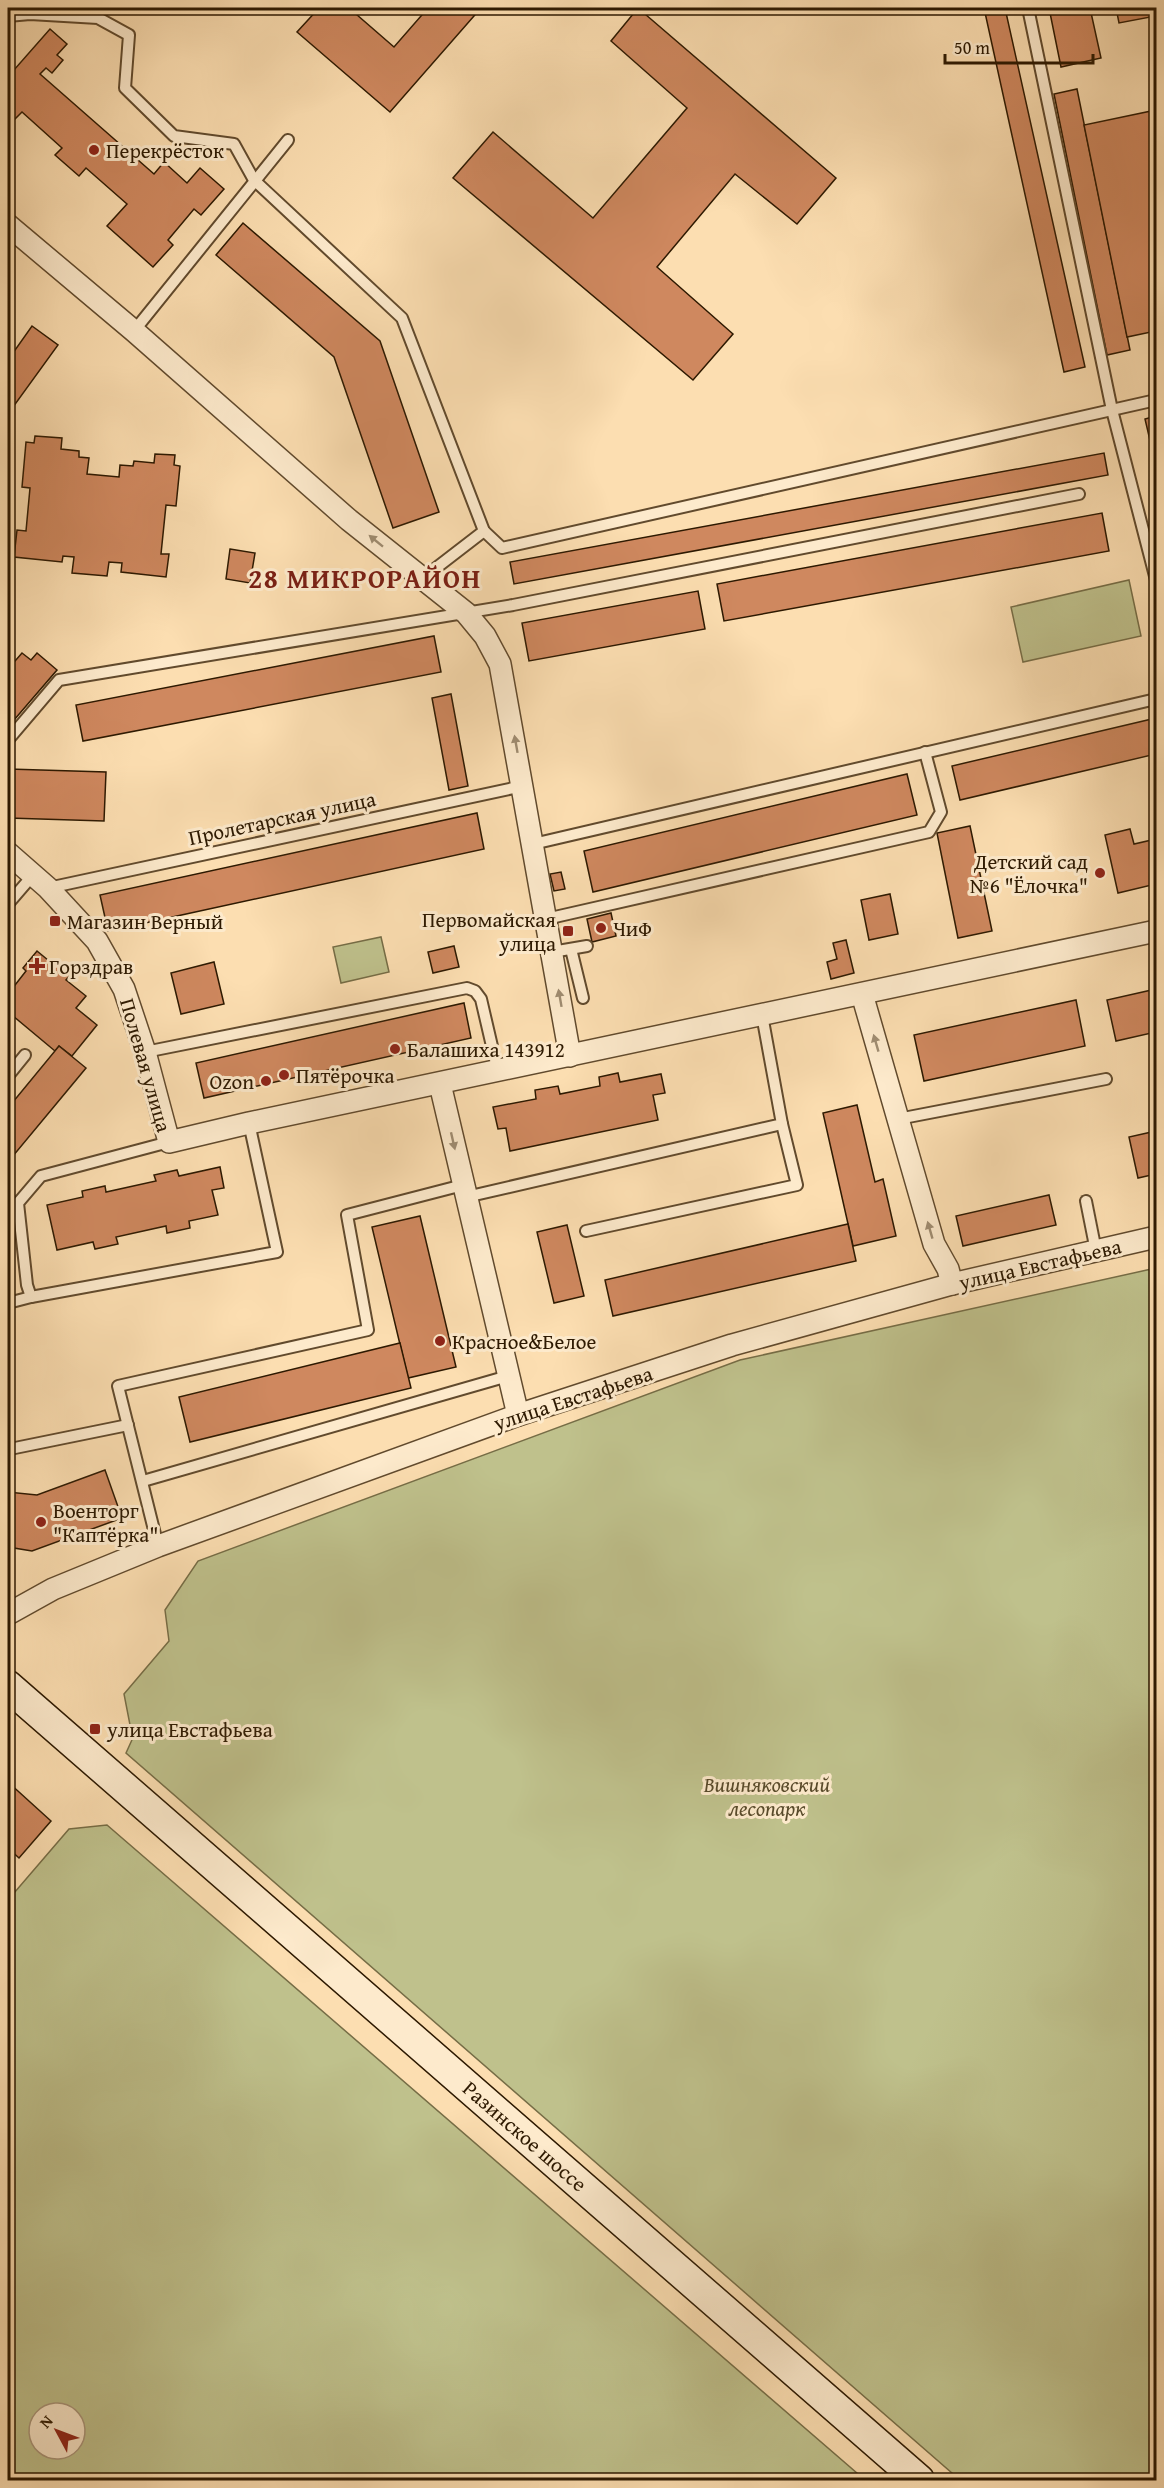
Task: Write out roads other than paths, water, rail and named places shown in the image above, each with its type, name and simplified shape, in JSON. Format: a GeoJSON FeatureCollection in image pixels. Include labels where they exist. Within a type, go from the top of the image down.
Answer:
{"type":"FeatureCollection","features":[{"type":"Feature","properties":{"kind":"main road","name":"Разинское шоссе"},"geometry":{"type":"LineString","coordinates":[[8,1686],[919,2481]]}},
{"type":"Feature","properties":{"kind":"street"},"geometry":{"type":"LineString","coordinates":[[8,225],[134,331],[349,520],[466,613],[485,636],[501,664],[546,919],[562,951],[570,1056]]}},
{"type":"Feature","properties":{"kind":"street","name":"Полевая улица"},"geometry":{"type":"LineString","coordinates":[[8,853],[41,881],[97,941],[124,989],[145,1052],[169,1142]]}},
{"type":"Feature","properties":{"kind":"street"},"geometry":{"type":"LineString","coordinates":[[169,1142],[249,1123],[1156,931]]}},
{"type":"Feature","properties":{"kind":"street"},"geometry":{"type":"LineString","coordinates":[[862,994],[934,1244],[948,1269],[952,1284]]}},
{"type":"Feature","properties":{"kind":"street"},"geometry":{"type":"LineString","coordinates":[[440,1084],[518,1415]]}},
{"type":"Feature","properties":{"kind":"street","name":"улица Евстафьева"},"geometry":{"type":"LineString","coordinates":[[8,1614],[53,1589],[158,1546],[518,1415],[732,1345],[952,1284],[1156,1237]]}},
{"type":"Feature","properties":{"kind":"lane"},"geometry":{"type":"LineString","coordinates":[[1028,8],[1112,410],[1156,580]]}},
{"type":"Feature","properties":{"kind":"lane"},"geometry":{"type":"LineString","coordinates":[[8,16],[30,14],[98,18],[129,35],[125,88],[174,136],[234,144],[254,180],[402,318],[484,531],[502,548],[1156,400]]}},
{"type":"Feature","properties":{"kind":"lane"},"geometry":{"type":"LineString","coordinates":[[134,331],[288,140]]}},
{"type":"Feature","properties":{"kind":"lane"},"geometry":{"type":"LineString","coordinates":[[8,740],[59,680],[466,613],[1079,494]]}},
{"type":"Feature","properties":{"kind":"lane"},"geometry":{"type":"LineString","coordinates":[[423,578],[484,531]]}},
{"type":"Feature","properties":{"kind":"lane"},"geometry":{"type":"LineString","coordinates":[[533,844],[1156,699]]}},
{"type":"Feature","properties":{"kind":"lane"},"geometry":{"type":"LineString","coordinates":[[546,919],[929,832],[941,812],[925,752]]}},
{"type":"Feature","properties":{"kind":"lane","name":"Пролетарская улица"},"geometry":{"type":"LineString","coordinates":[[41,881],[523,786]]}},
{"type":"Feature","properties":{"kind":"lane"},"geometry":{"type":"LineString","coordinates":[[8,904],[41,881]]}},
{"type":"Feature","properties":{"kind":"lane"},"geometry":{"type":"LineString","coordinates":[[583,998],[562,951],[587,946]]}},
{"type":"Feature","properties":{"kind":"lane"},"geometry":{"type":"LineString","coordinates":[[145,1052],[466,988],[475,991],[481,999],[498,1072]]}},
{"type":"Feature","properties":{"kind":"lane"},"geometry":{"type":"LineString","coordinates":[[586,1231],[797,1185],[782,1125],[762,1015]]}},
{"type":"Feature","properties":{"kind":"lane"},"geometry":{"type":"LineString","coordinates":[[8,1076],[25,1055]]}},
{"type":"Feature","properties":{"kind":"lane"},"geometry":{"type":"LineString","coordinates":[[898,1119],[1106,1079]]}},
{"type":"Feature","properties":{"kind":"lane"},"geometry":{"type":"LineString","coordinates":[[8,1303],[277,1252],[249,1123]]}},
{"type":"Feature","properties":{"kind":"lane"},"geometry":{"type":"LineString","coordinates":[[158,1546],[118,1386],[368,1330],[347,1215],[782,1125]]}},
{"type":"Feature","properties":{"kind":"lane"},"geometry":{"type":"LineString","coordinates":[[31,1297],[27,1285],[18,1203],[41,1176],[169,1142]]}},
{"type":"Feature","properties":{"kind":"lane"},"geometry":{"type":"LineString","coordinates":[[1086,1201],[1096,1251]]}},
{"type":"Feature","properties":{"kind":"lane"},"geometry":{"type":"LineString","coordinates":[[143,1481],[508,1376]]}},
{"type":"Feature","properties":{"kind":"lane"},"geometry":{"type":"LineString","coordinates":[[8,1448],[128,1425]]}},
{"type":"Feature","properties":{"kind":"place","name":"Перекрёсток"},"geometry":{"type":"Point","coordinates":[94,150]}},
{"type":"Feature","properties":{"kind":"place","name":"Детский сад №6 \"Ёлочка\""},"geometry":{"type":"Point","coordinates":[1100,873]}},
{"type":"Feature","properties":{"kind":"place","name":"Магазин Верный"},"geometry":{"type":"Point","coordinates":[55,921]}},
{"type":"Feature","properties":{"kind":"place","name":"ЧиФ"},"geometry":{"type":"Point","coordinates":[601,928]}},
{"type":"Feature","properties":{"kind":"place","name":"Первомайская улица"},"geometry":{"type":"Point","coordinates":[568,931]}},
{"type":"Feature","properties":{"kind":"place","name":"Горздрав"},"geometry":{"type":"Point","coordinates":[37,966]}},
{"type":"Feature","properties":{"kind":"place","name":"Балашиха 143912"},"geometry":{"type":"Point","coordinates":[395,1049]}},
{"type":"Feature","properties":{"kind":"place","name":"Пятёрочка"},"geometry":{"type":"Point","coordinates":[284,1075]}},
{"type":"Feature","properties":{"kind":"place","name":"Ozon"},"geometry":{"type":"Point","coordinates":[266,1081]}},
{"type":"Feature","properties":{"kind":"place","name":"Красное&Белое"},"geometry":{"type":"Point","coordinates":[440,1341]}},
{"type":"Feature","properties":{"kind":"place","name":"Военторг \"Каптёрка\""},"geometry":{"type":"Point","coordinates":[41,1522]}},
{"type":"Feature","properties":{"kind":"place","name":"улица Евстафьева"},"geometry":{"type":"Point","coordinates":[95,1729]}},
{"type":"Feature","properties":{"kind":"district","name":"28 МИКРОРАЙОН"},"geometry":{"type":"Point","coordinates":[365,578]}},
{"type":"Feature","properties":{"kind":"park label","name":"Вишняковский лесопарк"},"geometry":{"type":"Point","coordinates":[767,1796]}}]}
